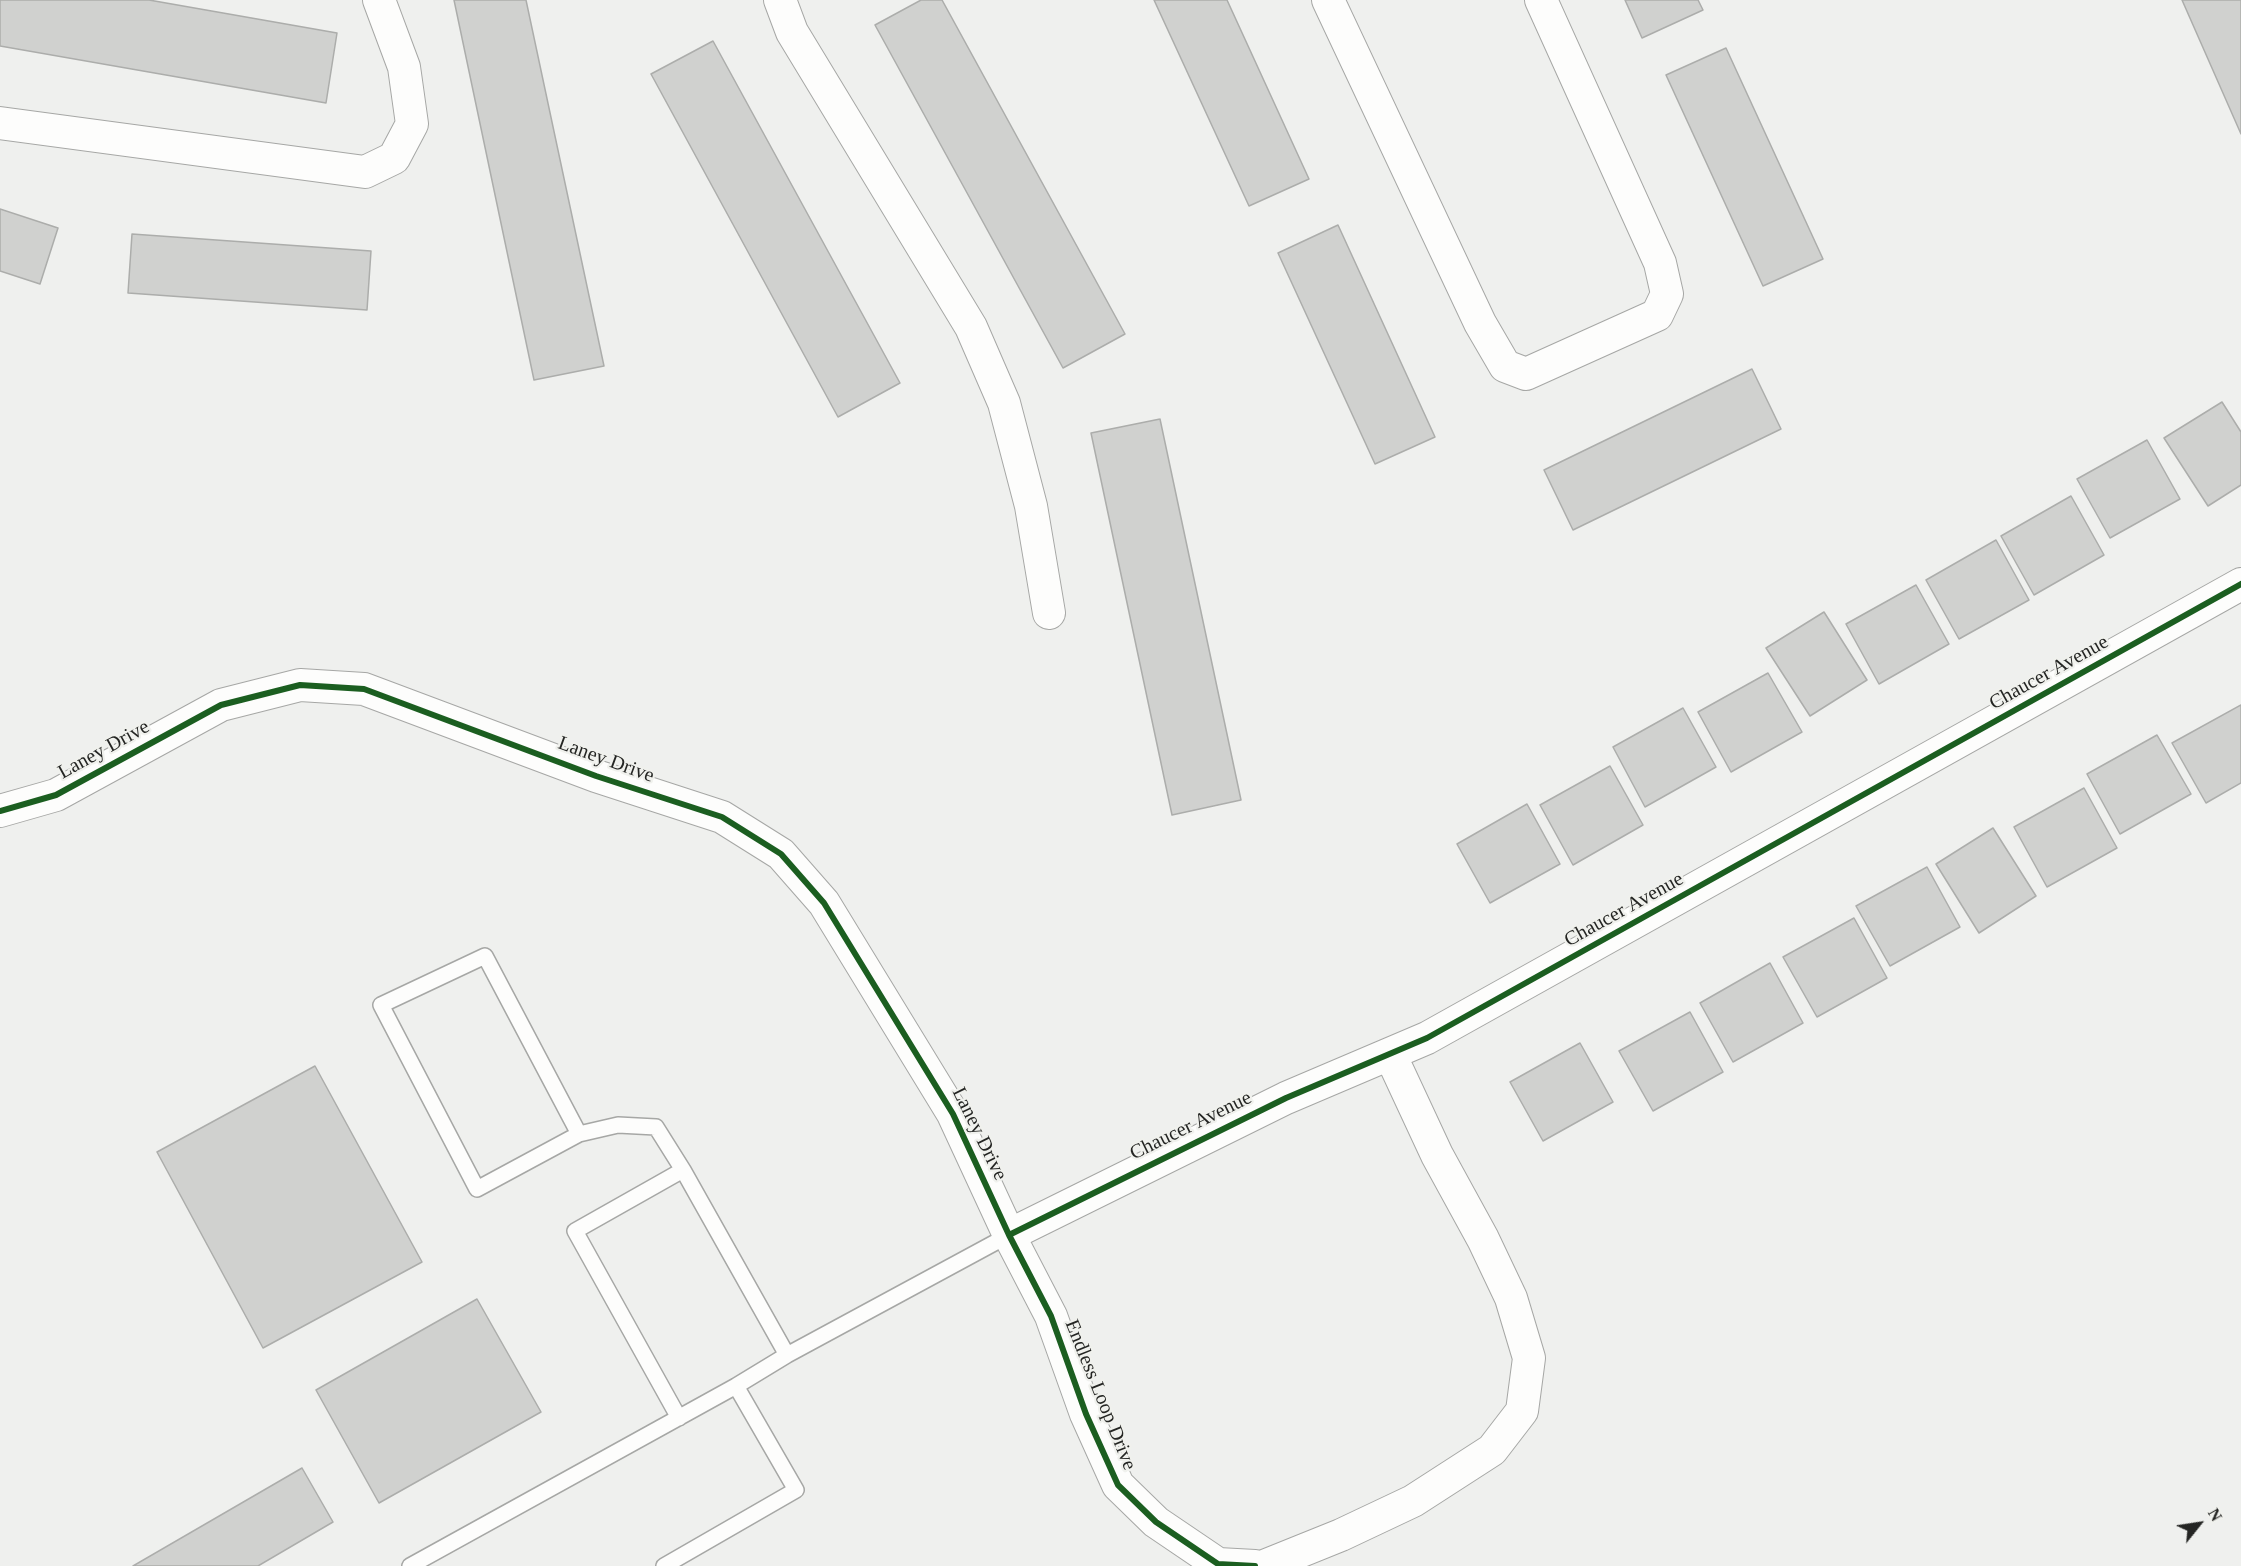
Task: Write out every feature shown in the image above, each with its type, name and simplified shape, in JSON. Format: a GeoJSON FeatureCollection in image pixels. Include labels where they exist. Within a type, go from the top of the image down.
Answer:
{"type":"FeatureCollection","features":[{"type":"Feature","properties":{"kind":"street"},"geometry":{"type":"LineString","coordinates":[[0,123],[365,172],[394,158],[412,124],[404,67],[379,0]]}},
{"type":"Feature","properties":{"kind":"street"},"geometry":{"type":"LineString","coordinates":[[780,0],[792,32],[971,327],[1004,403],[1031,506],[1049,613]]}},
{"type":"Feature","properties":{"kind":"street"},"geometry":{"type":"LineString","coordinates":[[1328,0],[1480,323],[1505,366],[1526,374],[1657,315],[1667,294],[1660,263],[1541,0]]}},
{"type":"Feature","properties":{"kind":"street","name":"Chaucer Avenue"},"geometry":{"type":"LineString","coordinates":[[1009,1235],[1286,1098],[1437,1032],[2241,584]]}},
{"type":"Feature","properties":{"kind":"street","name":"Laney Drive"},"geometry":{"type":"LineString","coordinates":[[0,811],[56,795],[221,705],[300,685],[364,689],[596,776],[722,818],[781,854],[824,903],[953,1114],[1009,1235]]}},
{"type":"Feature","properties":{"kind":"street"},"geometry":{"type":"LineString","coordinates":[[1264,1566],[1413,1501],[1492,1450],[1522,1411],[1529,1358],[1511,1298],[1437,1155],[1390,1054]]}},
{"type":"Feature","properties":{"kind":"street","name":"Endless Loop Drive"},"geometry":{"type":"LineString","coordinates":[[1009,1235],[1051,1316],[1086,1414],[1118,1485],[1156,1522],[1218,1564],[1255,1566]]}},
{"type":"Feature","properties":{"kind":"lane"},"geometry":{"type":"LineString","coordinates":[[579,1134],[485,956],[381,1005],[477,1189],[579,1134],[618,1125],[656,1127],[683,1170],[787,1355]]}},
{"type":"Feature","properties":{"kind":"lane"},"geometry":{"type":"LineString","coordinates":[[679,1418],[575,1231],[683,1170]]}},
{"type":"Feature","properties":{"kind":"lane"},"geometry":{"type":"LineString","coordinates":[[411,1566],[679,1418],[787,1355],[1009,1235]]}},
{"type":"Feature","properties":{"kind":"lane"},"geometry":{"type":"LineString","coordinates":[[664,1566],[796,1490],[736,1386]]}},
{"type":"Feature","properties":{"kind":"building"},"geometry":{"type":"Polygon","coordinates":[[[0,0],[149,0],[337,33],[326,103],[0,46],[0,0]]]}},
{"type":"Feature","properties":{"kind":"building"},"geometry":{"type":"Polygon","coordinates":[[[454,0],[526,0],[604,366],[534,380],[454,0]]]}},
{"type":"Feature","properties":{"kind":"building"},"geometry":{"type":"Polygon","coordinates":[[[921,0],[942,0],[1125,334],[1063,368],[875,25],[921,0]]]}},
{"type":"Feature","properties":{"kind":"building"},"geometry":{"type":"Polygon","coordinates":[[[1154,0],[1227,0],[1309,179],[1249,206],[1154,0]]]}},
{"type":"Feature","properties":{"kind":"building"},"geometry":{"type":"Polygon","coordinates":[[[1625,0],[1698,0],[1703,10],[1642,38],[1625,0]]]}},
{"type":"Feature","properties":{"kind":"building"},"geometry":{"type":"Polygon","coordinates":[[[2182,0],[2241,0],[2241,134],[2182,0]]]}},
{"type":"Feature","properties":{"kind":"building"},"geometry":{"type":"Polygon","coordinates":[[[713,41],[900,383],[838,417],[651,74],[713,41]]]}},
{"type":"Feature","properties":{"kind":"building"},"geometry":{"type":"Polygon","coordinates":[[[1726,48],[1823,259],[1763,286],[1666,75],[1726,48]]]}},
{"type":"Feature","properties":{"kind":"building"},"geometry":{"type":"Polygon","coordinates":[[[0,209],[58,228],[40,284],[0,271],[0,209]]]}},
{"type":"Feature","properties":{"kind":"building"},"geometry":{"type":"Polygon","coordinates":[[[1338,225],[1435,437],[1375,464],[1278,253],[1338,225]]]}},
{"type":"Feature","properties":{"kind":"building"},"geometry":{"type":"Polygon","coordinates":[[[132,234],[371,251],[367,310],[128,293],[132,234]]]}},
{"type":"Feature","properties":{"kind":"building"},"geometry":{"type":"Polygon","coordinates":[[[1752,369],[1781,429],[1573,530],[1544,470],[1752,369]]]}},
{"type":"Feature","properties":{"kind":"building"},"geometry":{"type":"Polygon","coordinates":[[[2222,402],[2241,432],[2241,485],[2208,506],[2164,438],[2222,402]]]}},
{"type":"Feature","properties":{"kind":"building"},"geometry":{"type":"Polygon","coordinates":[[[1160,419],[1241,800],[1172,815],[1091,433],[1160,419]]]}},
{"type":"Feature","properties":{"kind":"building"},"geometry":{"type":"Polygon","coordinates":[[[2147,440],[2180,499],[2110,538],[2077,479],[2147,440]]]}},
{"type":"Feature","properties":{"kind":"building"},"geometry":{"type":"Polygon","coordinates":[[[2071,496],[2104,555],[2034,595],[2001,536],[2071,496]]]}},
{"type":"Feature","properties":{"kind":"building"},"geometry":{"type":"Polygon","coordinates":[[[1996,540],[2029,600],[1959,639],[1926,580],[1996,540]]]}},
{"type":"Feature","properties":{"kind":"building"},"geometry":{"type":"Polygon","coordinates":[[[1916,585],[1949,644],[1879,684],[1846,624],[1916,585]]]}},
{"type":"Feature","properties":{"kind":"building"},"geometry":{"type":"Polygon","coordinates":[[[1824,612],[1867,680],[1810,716],[1766,648],[1824,612]]]}},
{"type":"Feature","properties":{"kind":"building"},"geometry":{"type":"Polygon","coordinates":[[[1768,673],[1802,732],[1731,772],[1698,712],[1768,673]]]}},
{"type":"Feature","properties":{"kind":"building"},"geometry":{"type":"Polygon","coordinates":[[[2241,705],[2241,783],[2206,803],[2172,743],[2241,705]]]}},
{"type":"Feature","properties":{"kind":"building"},"geometry":{"type":"Polygon","coordinates":[[[1683,708],[1716,767],[1645,807],[1613,747],[1683,708]]]}},
{"type":"Feature","properties":{"kind":"building"},"geometry":{"type":"Polygon","coordinates":[[[2157,735],[2191,794],[2120,834],[2087,774],[2157,735]]]}},
{"type":"Feature","properties":{"kind":"building"},"geometry":{"type":"Polygon","coordinates":[[[1610,766],[1643,825],[1573,865],[1540,805],[1610,766]]]}},
{"type":"Feature","properties":{"kind":"building"},"geometry":{"type":"Polygon","coordinates":[[[2084,788],[2117,848],[2047,887],[2014,827],[2084,788]]]}},
{"type":"Feature","properties":{"kind":"building"},"geometry":{"type":"Polygon","coordinates":[[[1527,804],[1560,864],[1490,903],[1457,844],[1527,804]]]}},
{"type":"Feature","properties":{"kind":"building"},"geometry":{"type":"Polygon","coordinates":[[[1993,828],[2036,896],[1979,933],[1936,864],[1993,828]]]}},
{"type":"Feature","properties":{"kind":"building"},"geometry":{"type":"Polygon","coordinates":[[[1927,867],[1960,927],[1890,966],[1856,906],[1927,867]]]}},
{"type":"Feature","properties":{"kind":"building"},"geometry":{"type":"Polygon","coordinates":[[[1854,918],[1887,978],[1817,1017],[1783,957],[1854,918]]]}},
{"type":"Feature","properties":{"kind":"building"},"geometry":{"type":"Polygon","coordinates":[[[1770,963],[1803,1023],[1733,1062],[1700,1003],[1770,963]]]}},
{"type":"Feature","properties":{"kind":"building"},"geometry":{"type":"Polygon","coordinates":[[[1690,1012],[1723,1072],[1653,1111],[1619,1051],[1690,1012]]]}},
{"type":"Feature","properties":{"kind":"building"},"geometry":{"type":"Polygon","coordinates":[[[1580,1043],[1613,1102],[1543,1141],[1510,1082],[1580,1043]]]}},
{"type":"Feature","properties":{"kind":"building"},"geometry":{"type":"Polygon","coordinates":[[[315,1066],[422,1262],[263,1348],[157,1152],[315,1066]]]}},
{"type":"Feature","properties":{"kind":"building"},"geometry":{"type":"Polygon","coordinates":[[[477,1299],[541,1412],[379,1503],[316,1390],[477,1299]]]}},
{"type":"Feature","properties":{"kind":"building"},"geometry":{"type":"Polygon","coordinates":[[[302,1468],[333,1522],[258,1566],[133,1566],[302,1468]]]}},
{"type":"Feature","properties":{"kind":"cycle path"},"geometry":{"type":"LineString","coordinates":[[1009,1235],[1286,1098],[1427,1038],[2241,584]]}},
{"type":"Feature","properties":{"kind":"cycle path"},"geometry":{"type":"LineString","coordinates":[[0,811],[56,795],[221,705],[300,685],[364,689],[596,776],[722,817],[781,854],[824,903],[953,1114],[1009,1235],[1051,1316],[1086,1414],[1118,1485],[1156,1522],[1218,1564],[1255,1566]]}}]}
